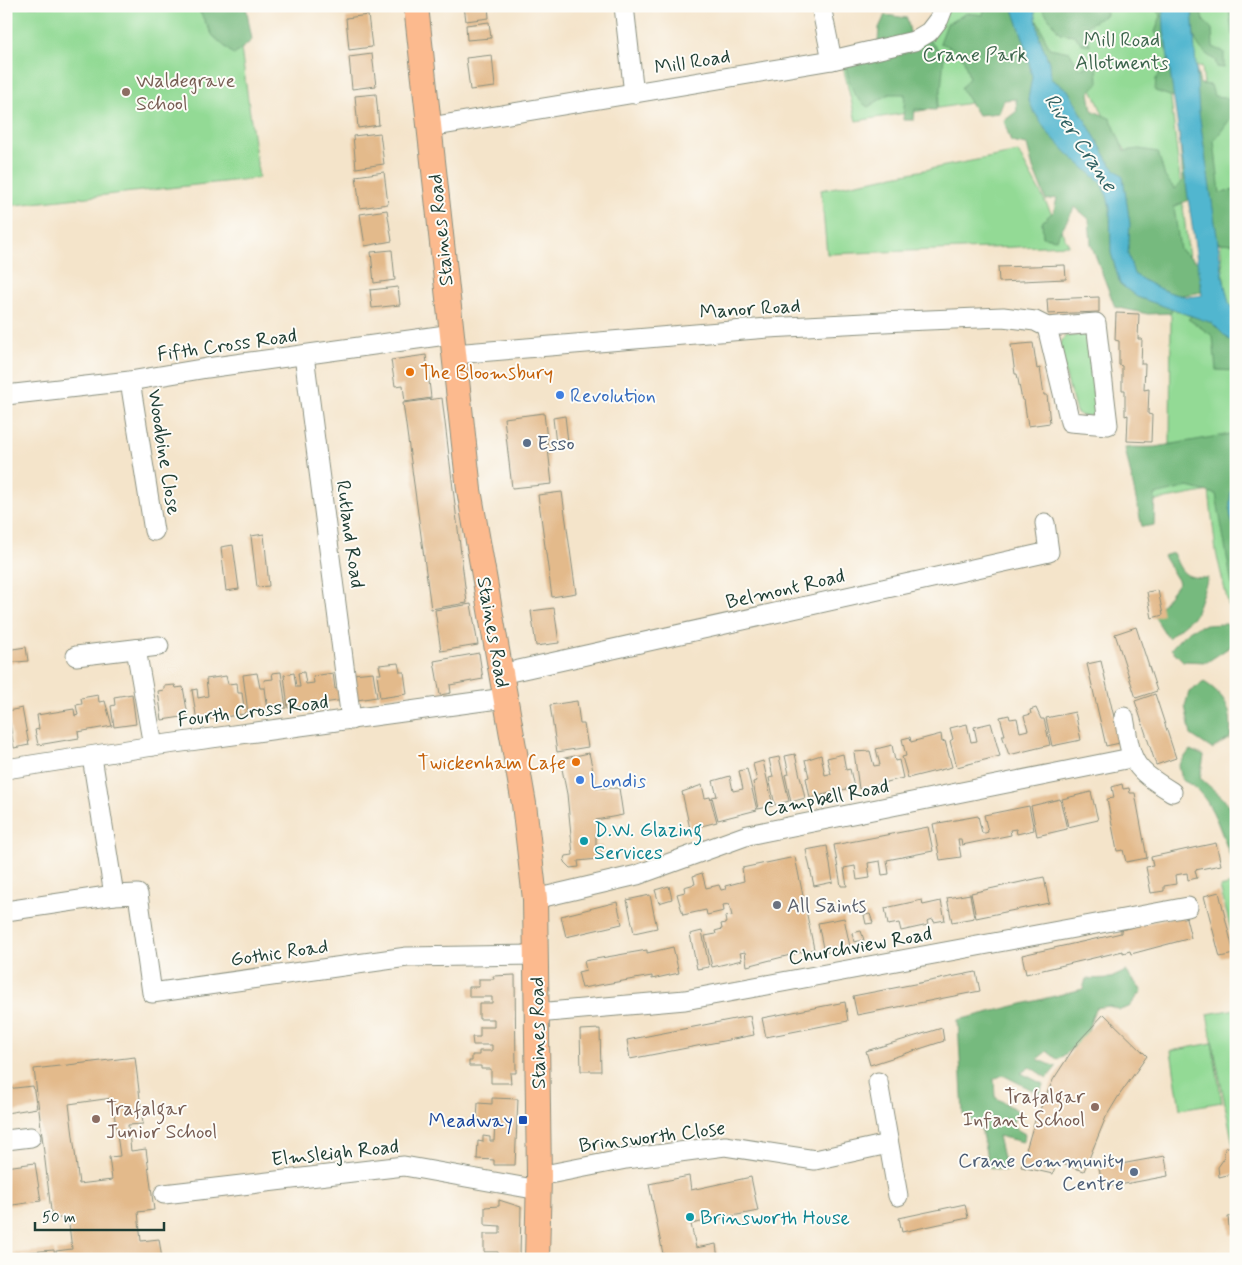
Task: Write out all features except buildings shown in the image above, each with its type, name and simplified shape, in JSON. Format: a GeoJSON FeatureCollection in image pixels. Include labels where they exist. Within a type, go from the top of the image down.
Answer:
{"type":"FeatureCollection","features":[{"type":"Feature","properties":{"kind":"main road","name":"Staines Road"},"geometry":{"type":"LineString","coordinates":[[416,6],[469,490],[524,804],[535,899],[539,1183],[537,1259]]}},
{"type":"Feature","properties":{"kind":"street"},"geometry":{"type":"LineString","coordinates":[[624,6],[634,94]]}},
{"type":"Feature","properties":{"kind":"street"},"geometry":{"type":"LineString","coordinates":[[821,6],[832,60]]}},
{"type":"Feature","properties":{"kind":"street","name":"Mill Road"},"geometry":{"type":"LineString","coordinates":[[430,127],[832,60],[914,40],[929,32],[939,19],[944,6]]}},
{"type":"Feature","properties":{"kind":"street","name":"Manor Road"},"geometry":{"type":"LineString","coordinates":[[454,344],[1003,317],[1034,321],[1047,327],[1096,323],[1108,425],[1070,422],[1047,327]]}},
{"type":"Feature","properties":{"kind":"street","name":"Fifth Cross Road"},"geometry":{"type":"LineString","coordinates":[[6,395],[130,381],[304,355],[454,344]]}},
{"type":"Feature","properties":{"kind":"street","name":"Rutland Road"},"geometry":{"type":"LineString","coordinates":[[304,355],[351,720]]}},
{"type":"Feature","properties":{"kind":"street","name":"Woodbine Close"},"geometry":{"type":"LineString","coordinates":[[130,381],[154,531]]}},
{"type":"Feature","properties":{"kind":"street","name":"Belmont Road"},"geometry":{"type":"LineString","coordinates":[[501,674],[1049,552],[1045,523]]}},
{"type":"Feature","properties":{"kind":"street"},"geometry":{"type":"LineString","coordinates":[[76,656],[159,646]]}},
{"type":"Feature","properties":{"kind":"street"},"geometry":{"type":"LineString","coordinates":[[136,649],[153,746]]}},
{"type":"Feature","properties":{"kind":"street","name":"Fourth Cross Road"},"geometry":{"type":"LineString","coordinates":[[6,769],[153,746],[505,698]]}},
{"type":"Feature","properties":{"kind":"street"},"geometry":{"type":"LineString","coordinates":[[1124,717],[1131,758],[1147,777],[1172,792]]}},
{"type":"Feature","properties":{"kind":"street"},"geometry":{"type":"LineString","coordinates":[[6,911],[114,895],[92,757]]}},
{"type":"Feature","properties":{"kind":"street","name":"Campbell Road"},"geometry":{"type":"LineString","coordinates":[[535,899],[637,875],[748,835],[1131,758]]}},
{"type":"Feature","properties":{"kind":"street","name":"Gothic Road"},"geometry":{"type":"LineString","coordinates":[[114,895],[138,894],[152,993],[407,957],[536,955]]}},
{"type":"Feature","properties":{"kind":"street","name":"Churchview Road"},"geometry":{"type":"LineString","coordinates":[[537,1013],[685,1000],[1188,907]]}},
{"type":"Feature","properties":{"kind":"street"},"geometry":{"type":"LineString","coordinates":[[878,1082],[898,1196]]}},
{"type":"Feature","properties":{"kind":"street"},"geometry":{"type":"LineString","coordinates":[[6,1140],[31,1137]]}},
{"type":"Feature","properties":{"kind":"street","name":"Brinsworth Close"},"geometry":{"type":"LineString","coordinates":[[539,1183],[626,1159],[725,1146],[815,1160],[888,1144]]}},
{"type":"Feature","properties":{"kind":"street","name":"Elmsleigh Road"},"geometry":{"type":"LineString","coordinates":[[164,1194],[404,1166],[539,1183]]}},
{"type":"Feature","properties":{"kind":"green space","name":"Waldegrave School"},"geometry":{"type":"Polygon","coordinates":[[[6,6],[235,6],[259,178],[6,206],[6,6]]]}},
{"type":"Feature","properties":{"kind":"green space"},"geometry":{"type":"Polygon","coordinates":[[[246,6],[252,40],[234,55],[213,36],[197,7],[246,6]]]}},
{"type":"Feature","properties":{"kind":"green space"},"geometry":{"type":"Polygon","coordinates":[[[944,6],[1236,6],[1236,656],[1228,603],[1216,552],[1209,491],[1139,504],[1128,447],[1170,448],[1171,316],[1164,307],[1212,323],[1230,338],[1202,66],[1168,72],[1188,251],[1195,283],[1127,152],[1107,124],[1090,84],[856,121],[841,58],[914,41],[944,6]]]}},
{"type":"Feature","properties":{"kind":"green space","name":"Crane Park"},"geometry":{"type":"Polygon","coordinates":[[[985,6],[1023,6],[1039,23],[1049,48],[1070,52],[1079,68],[1097,65],[1098,82],[1089,93],[1092,110],[1111,119],[1124,151],[1139,149],[1158,152],[1165,177],[1175,189],[1183,180],[1176,98],[1155,91],[1156,79],[1170,56],[1155,32],[1161,16],[1153,6],[1181,6],[1200,84],[1211,85],[1214,96],[1225,97],[1236,106],[1236,111],[1214,141],[1220,193],[1236,190],[1236,244],[1220,243],[1197,236],[1190,199],[1174,207],[1180,250],[1200,264],[1203,292],[1175,296],[1171,313],[1148,314],[1115,307],[1091,244],[1089,219],[1075,207],[1056,239],[1043,237],[1042,222],[1054,211],[1057,198],[1046,200],[1033,168],[1027,145],[1011,142],[1004,121],[1017,111],[1016,99],[1004,100],[999,113],[978,115],[961,88],[969,78],[961,55],[953,48],[940,43],[947,24],[967,13],[983,15],[985,6]]]}},
{"type":"Feature","properties":{"kind":"green space"},"geometry":{"type":"Polygon","coordinates":[[[1040,6],[1105,6],[1106,15],[1086,26],[1090,45],[1082,44],[1074,35],[1060,33],[1040,6]]]}},
{"type":"Feature","properties":{"kind":"green space"},"geometry":{"type":"Polygon","coordinates":[[[1190,6],[1199,6],[1203,20],[1212,29],[1213,47],[1224,52],[1224,68],[1217,67],[1215,60],[1207,55],[1197,43],[1193,30],[1190,6]]]}},
{"type":"Feature","properties":{"kind":"green space"},"geometry":{"type":"Polygon","coordinates":[[[1229,6],[1236,6],[1236,41],[1232,34],[1229,6]]]}},
{"type":"Feature","properties":{"kind":"green space"},"geometry":{"type":"Polygon","coordinates":[[[885,15],[907,18],[911,37],[923,33],[944,57],[941,89],[936,110],[915,109],[914,120],[903,120],[905,94],[889,94],[868,107],[857,97],[848,76],[845,53],[878,42],[879,28],[885,15]]]}},
{"type":"Feature","properties":{"kind":"green space"},"geometry":{"type":"Polygon","coordinates":[[[1018,152],[1069,245],[827,254],[821,190],[1018,152]]]}},
{"type":"Feature","properties":{"kind":"green space"},"geometry":{"type":"Polygon","coordinates":[[[1196,312],[1236,335],[1236,371],[1216,370],[1213,336],[1188,319],[1196,312]]]}},
{"type":"Feature","properties":{"kind":"green space"},"geometry":{"type":"Polygon","coordinates":[[[1091,335],[1103,408],[1096,416],[1082,416],[1076,412],[1058,347],[1065,336],[1091,335]]]}},
{"type":"Feature","properties":{"kind":"green space"},"geometry":{"type":"Polygon","coordinates":[[[1236,433],[1236,608],[1216,494],[1188,487],[1155,495],[1154,525],[1142,527],[1125,448],[1156,447],[1236,433]]]}},
{"type":"Feature","properties":{"kind":"green space"},"geometry":{"type":"Polygon","coordinates":[[[1173,553],[1179,566],[1189,576],[1208,578],[1195,615],[1168,638],[1154,616],[1179,582],[1163,556],[1173,553]]]}},
{"type":"Feature","properties":{"kind":"green space"},"geometry":{"type":"Polygon","coordinates":[[[1226,624],[1236,628],[1236,643],[1207,662],[1183,661],[1171,649],[1184,635],[1195,628],[1226,624]]]}},
{"type":"Feature","properties":{"kind":"green space"},"geometry":{"type":"Polygon","coordinates":[[[1204,682],[1212,687],[1223,699],[1227,706],[1230,720],[1230,738],[1212,749],[1191,735],[1185,706],[1189,692],[1204,682]]]}},
{"type":"Feature","properties":{"kind":"green space"},"geometry":{"type":"Polygon","coordinates":[[[1190,750],[1204,756],[1200,778],[1224,799],[1232,813],[1236,816],[1236,868],[1210,807],[1203,796],[1182,780],[1179,765],[1190,750]]]}},
{"type":"Feature","properties":{"kind":"green space"},"geometry":{"type":"Polygon","coordinates":[[[1236,883],[1236,950],[1220,887],[1236,883]]]}},
{"type":"Feature","properties":{"kind":"green space"},"geometry":{"type":"Polygon","coordinates":[[[1126,971],[1142,991],[1129,1007],[1120,1010],[1109,1006],[1095,1008],[1086,1037],[1058,1060],[1047,1051],[1037,1059],[1056,1067],[1047,1078],[1030,1067],[1021,1073],[1043,1084],[1040,1094],[1003,1075],[994,1079],[995,1097],[1018,1111],[1011,1126],[1025,1134],[1023,1142],[998,1136],[1006,1171],[989,1167],[981,1129],[963,1114],[958,1020],[1083,989],[1086,979],[1111,978],[1126,971]]]}},
{"type":"Feature","properties":{"kind":"green space"},"geometry":{"type":"Polygon","coordinates":[[[1236,1009],[1236,1160],[1207,1014],[1236,1009]]]}},
{"type":"Feature","properties":{"kind":"green space"},"geometry":{"type":"Polygon","coordinates":[[[1212,1043],[1222,1102],[1180,1109],[1171,1051],[1212,1043]]]}},
{"type":"Feature","properties":{"kind":"water","name":"River Crane"},"geometry":{"type":"Polygon","coordinates":[[[1012,6],[1034,6],[1040,39],[1050,65],[1051,79],[1068,90],[1111,165],[1123,177],[1130,224],[1128,254],[1134,274],[1166,291],[1185,296],[1194,296],[1202,295],[1164,30],[1163,6],[1192,6],[1199,112],[1223,277],[1229,303],[1236,313],[1236,347],[1212,323],[1137,297],[1120,284],[1111,253],[1110,208],[1107,196],[1100,182],[1068,154],[1047,132],[1033,110],[1028,99],[1032,77],[1025,44],[1012,6]]]}},
{"type":"Feature","properties":{"kind":"water"},"geometry":{"type":"Polygon","coordinates":[[[1236,472],[1236,532],[1231,517],[1230,502],[1236,472]]]}},
{"type":"Feature","properties":{"kind":"place","name":"Waldegrave School"},"geometry":{"type":"Point","coordinates":[126,92]}},
{"type":"Feature","properties":{"kind":"place","name":"The Bloomsbury"},"geometry":{"type":"Point","coordinates":[410,372]}},
{"type":"Feature","properties":{"kind":"place","name":"Revolution"},"geometry":{"type":"Point","coordinates":[560,395]}},
{"type":"Feature","properties":{"kind":"place","name":"Esso"},"geometry":{"type":"Point","coordinates":[527,443]}},
{"type":"Feature","properties":{"kind":"place","name":"Twickenham Cafe"},"geometry":{"type":"Point","coordinates":[576,762]}},
{"type":"Feature","properties":{"kind":"place","name":"Londis"},"geometry":{"type":"Point","coordinates":[580,780]}},
{"type":"Feature","properties":{"kind":"place","name":"D.W. Glazing Services"},"geometry":{"type":"Point","coordinates":[584,841]}},
{"type":"Feature","properties":{"kind":"place","name":"All Saints"},"geometry":{"type":"Point","coordinates":[777,905]}},
{"type":"Feature","properties":{"kind":"place","name":"Trafalgar Infant School"},"geometry":{"type":"Point","coordinates":[1095,1107]}},
{"type":"Feature","properties":{"kind":"place","name":"Trafalgar Junior School"},"geometry":{"type":"Point","coordinates":[96,1119]}},
{"type":"Feature","properties":{"kind":"place","name":"Meadway"},"geometry":{"type":"Point","coordinates":[523,1120]}},
{"type":"Feature","properties":{"kind":"place","name":"Crane Community Centre"},"geometry":{"type":"Point","coordinates":[1134,1172]}},
{"type":"Feature","properties":{"kind":"place","name":"Brinsworth House"},"geometry":{"type":"Point","coordinates":[690,1217]}},
{"type":"Feature","properties":{"kind":"park label","name":"Mill Road Allotments"},"geometry":{"type":"Point","coordinates":[1122,50]}}]}
